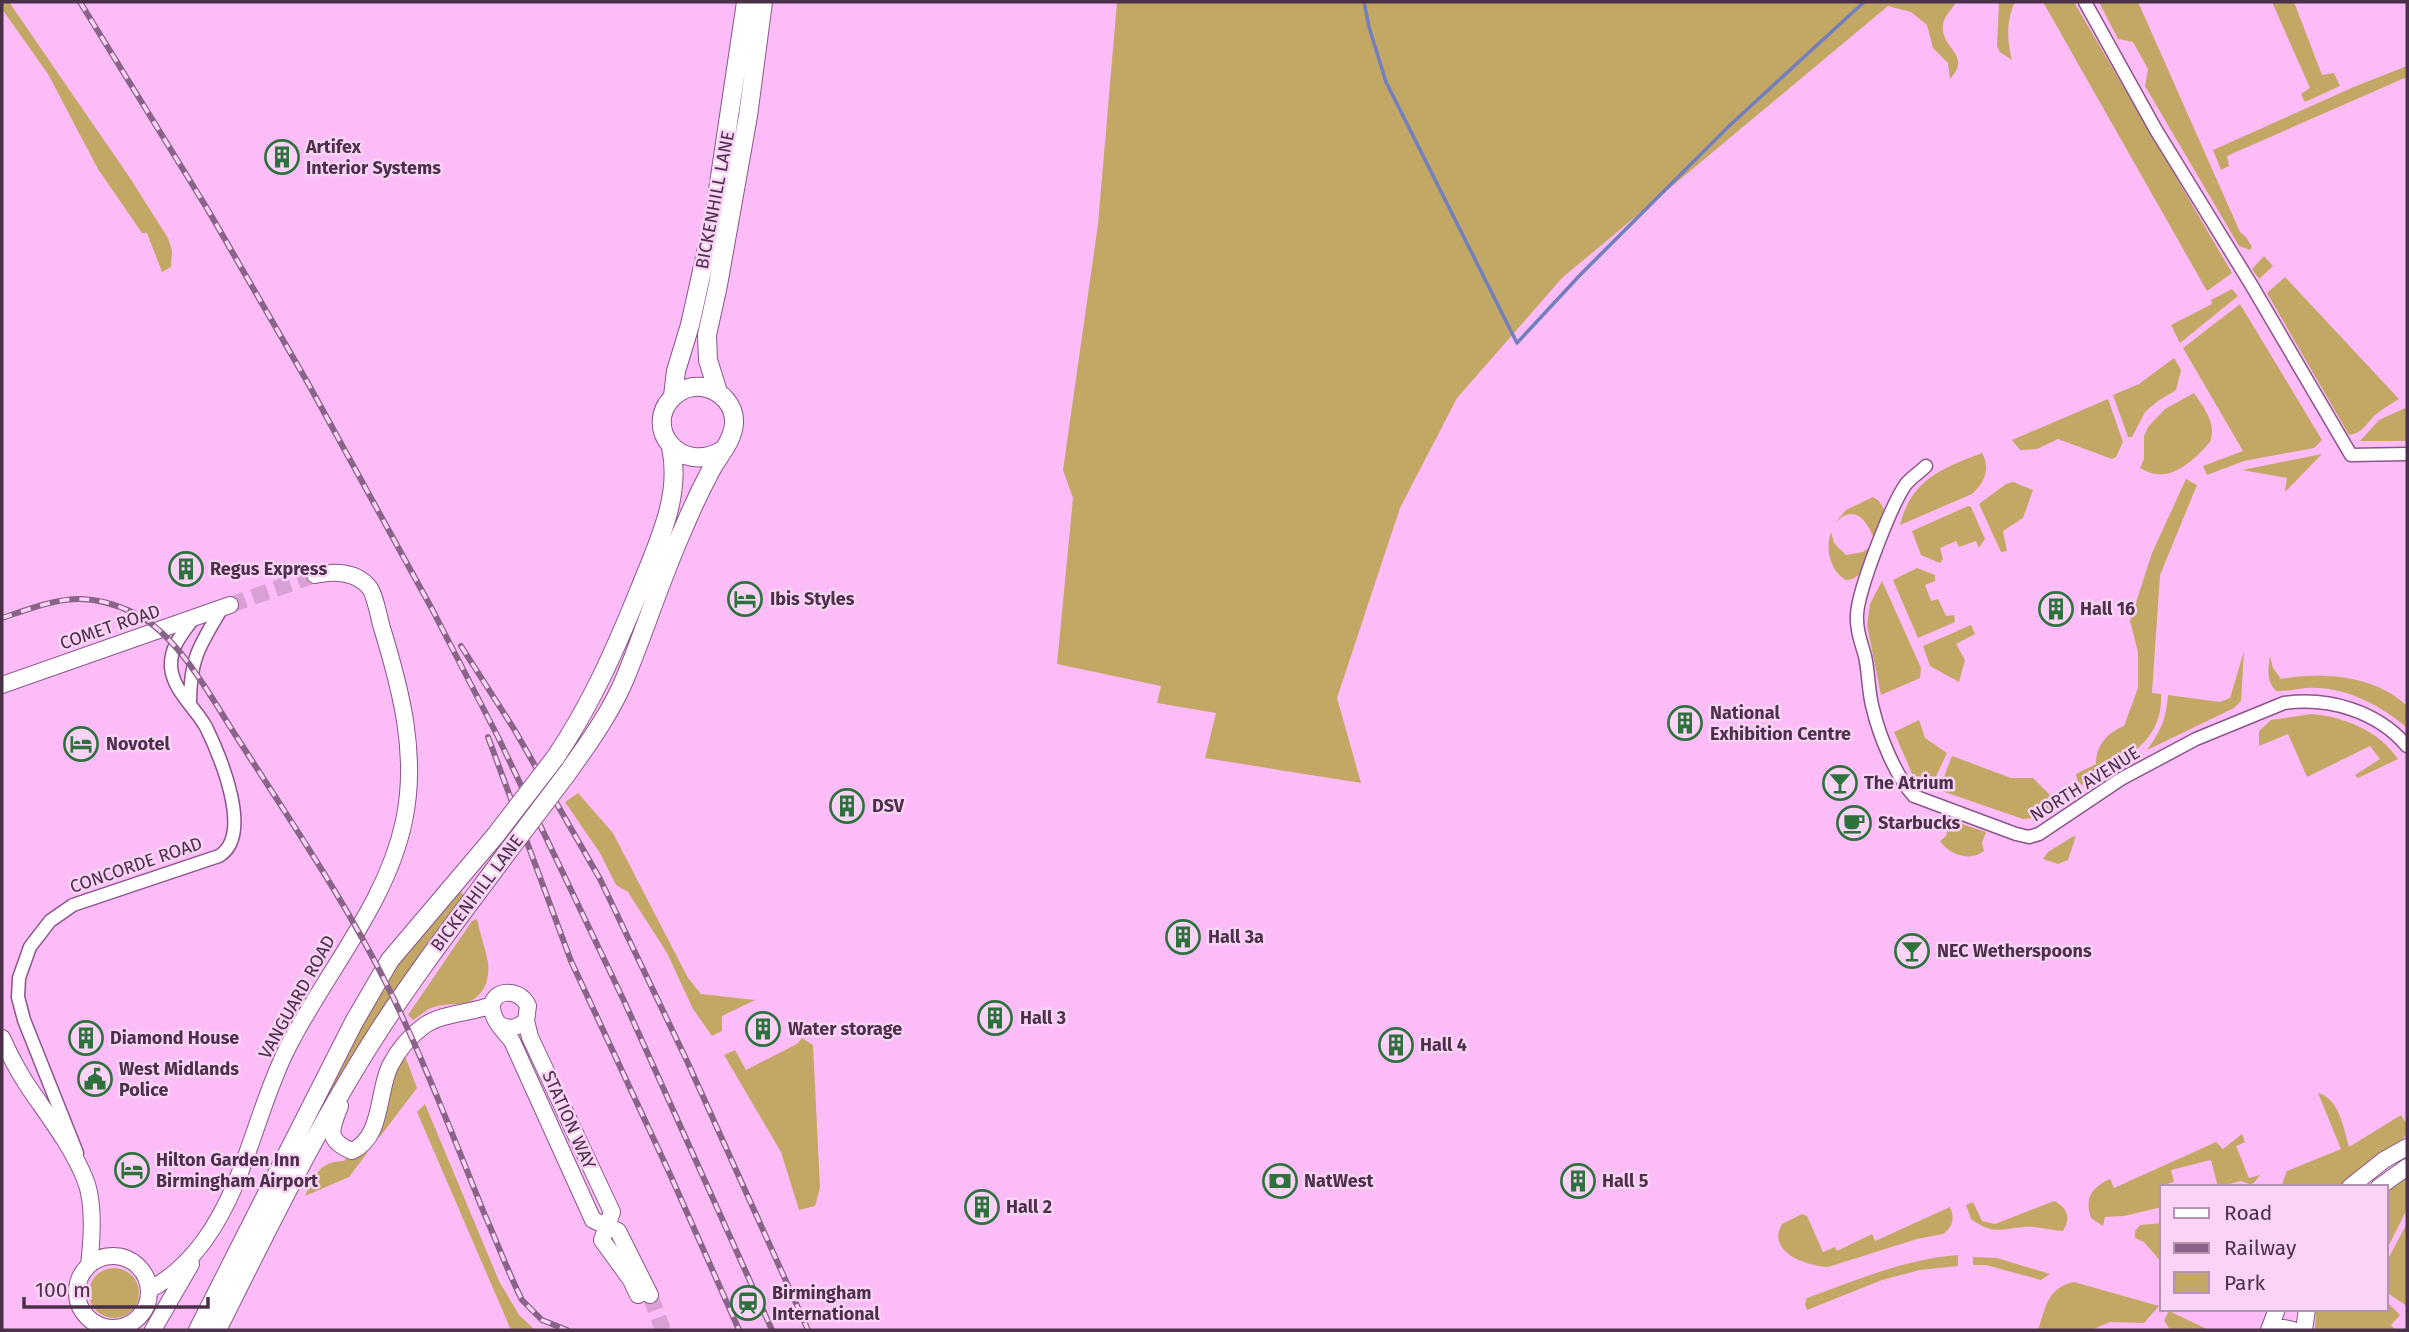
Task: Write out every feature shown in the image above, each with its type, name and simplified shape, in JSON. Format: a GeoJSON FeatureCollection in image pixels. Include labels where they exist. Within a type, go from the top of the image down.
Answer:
{"type":"FeatureCollection","features":[{"type":"Feature","properties":{"kind":"main road","name":"BICKENHILL LANE"},"geometry":{"type":"LineString","coordinates":[[673,397],[676,371],[690,325],[714,216],[746,2]]}},
{"type":"Feature","properties":{"kind":"main road","name":"BICKENHILL LANE"},"geometry":{"type":"LineString","coordinates":[[718,392],[708,360],[707,335],[746,128],[763,2]]}},
{"type":"Feature","properties":{"kind":"main road"},"geometry":{"type":"LineString","coordinates":[[695,387],[718,392],[731,407],[734,420],[729,440],[723,450],[700,459],[683,456],[668,443],[663,419],[665,409],[673,397],[685,389],[695,387]]}},
{"type":"Feature","properties":{"kind":"main road","name":"BICKENHILL LANE"},"geometry":{"type":"LineString","coordinates":[[198,1330],[354,1022],[390,960],[495,836],[579,724],[610,663],[672,500],[675,476],[668,443]]}},
{"type":"Feature","properties":{"kind":"main road","name":"BICKENHILL LANE"},"geometry":{"type":"LineString","coordinates":[[217,1330],[295,1176],[349,1080],[400,999],[594,736],[625,679],[683,528],[723,450]]}},
{"type":"Feature","properties":{"kind":"street"},"geometry":{"type":"LineString","coordinates":[[2085,2],[2156,130],[2351,455],[2407,454]]}},
{"type":"Feature","properties":{"kind":"street","name":"NORTH AVENUE"},"geometry":{"type":"LineString","coordinates":[[1926,466],[1908,481],[1899,496],[1864,584],[1857,618],[1877,726],[1898,773],[1914,796],[2029,837],[2039,834],[2121,779],[2196,738],[2284,703],[2299,701],[2326,702],[2357,712],[2382,724],[2407,746]]}},
{"type":"Feature","properties":{"kind":"street","name":"VANGUARD ROAD"},"geometry":{"type":"LineString","coordinates":[[149,1290],[168,1279],[204,1241],[230,1195],[286,1050],[386,878],[405,819],[411,757],[398,678],[370,588],[355,577],[338,572],[315,575]]}},
{"type":"Feature","properties":{"kind":"street"},"geometry":{"type":"LineString","coordinates":[[190,702],[190,679],[197,651],[226,607]]}},
{"type":"Feature","properties":{"kind":"street","name":"COMET ROAD"},"geometry":{"type":"LineString","coordinates":[[2,685],[226,607]]}},
{"type":"Feature","properties":{"kind":"street"},"geometry":{"type":"LineString","coordinates":[[190,702],[178,689],[171,667],[174,645],[192,619]]}},
{"type":"Feature","properties":{"kind":"street","name":"CONCORDE ROAD"},"geometry":{"type":"LineString","coordinates":[[89,1265],[93,1232],[86,1180],[72,1138],[24,1020],[18,997],[19,978],[30,947],[50,920],[73,905],[226,852],[236,827],[233,802],[205,726],[190,702]]}},
{"type":"Feature","properties":{"kind":"street"},"geometry":{"type":"LineString","coordinates":[[507,992],[520,995],[528,1006],[526,1021],[511,1028],[499,1025],[493,1016],[492,1005],[499,994],[507,992]]}},
{"type":"Feature","properties":{"kind":"street"},"geometry":{"type":"LineString","coordinates":[[349,1080],[331,1129],[338,1145],[352,1151],[362,1146],[371,1135],[390,1065],[405,1042],[427,1024],[492,1005]]}},
{"type":"Feature","properties":{"kind":"street","name":"STATION WAY"},"geometry":{"type":"LineString","coordinates":[[526,1021],[530,1037],[612,1212],[606,1227]]}},
{"type":"Feature","properties":{"kind":"street","name":"STATION WAY"},"geometry":{"type":"LineString","coordinates":[[499,1025],[512,1041],[593,1220],[618,1231],[645,1298]]}},
{"type":"Feature","properties":{"kind":"street"},"geometry":{"type":"LineString","coordinates":[[2,1038],[17,1068],[48,1113],[86,1180]]}},
{"type":"Feature","properties":{"kind":"street"},"geometry":{"type":"LineString","coordinates":[[2353,1185],[2384,1160],[2407,1147]]}},
{"type":"Feature","properties":{"kind":"street"},"geometry":{"type":"LineString","coordinates":[[2382,1185],[2407,1167]]}},
{"type":"Feature","properties":{"kind":"street"},"geometry":{"type":"LineString","coordinates":[[153,1330],[204,1241]]}},
{"type":"Feature","properties":{"kind":"street"},"geometry":{"type":"LineString","coordinates":[[115,1256],[130,1261],[143,1272],[149,1290],[148,1303],[134,1325],[107,1328],[92,1325],[77,1296],[78,1282],[89,1265],[101,1258],[115,1256]]}},
{"type":"Feature","properties":{"kind":"street"},"geometry":{"type":"LineString","coordinates":[[2276,1311],[2270,1330],[2292,1330]]}},
{"type":"Feature","properties":{"kind":"street"},"geometry":{"type":"LineString","coordinates":[[2304,1330],[2307,1311]]}},
{"type":"Feature","properties":{"kind":"green space"},"geometry":{"type":"Polygon","coordinates":[[[2,2],[9,2],[130,178],[168,238],[172,251],[171,267],[162,272],[147,233],[142,233],[98,169],[48,74],[2,9],[2,2]]]}},
{"type":"Feature","properties":{"kind":"green space"},"geometry":{"type":"Polygon","coordinates":[[[1117,2],[1956,2],[1946,15],[1943,33],[1958,63],[1950,79],[1948,63],[1933,48],[1927,25],[1911,12],[1888,6],[1562,278],[1457,398],[1400,508],[1337,698],[1361,783],[1205,758],[1216,713],[1157,703],[1161,686],[1057,664],[1073,498],[1063,470],[1098,224],[1117,2]]]}},
{"type":"Feature","properties":{"kind":"green space"},"geometry":{"type":"Polygon","coordinates":[[[1999,2],[2015,2],[2008,31],[2012,60],[2000,52],[1997,46],[1999,2]]]}},
{"type":"Feature","properties":{"kind":"green space"},"geometry":{"type":"Polygon","coordinates":[[[2043,2],[2074,2],[2232,273],[2207,291],[2043,2]]]}},
{"type":"Feature","properties":{"kind":"green space"},"geometry":{"type":"Polygon","coordinates":[[[2099,2],[2138,2],[2240,232],[2252,247],[2250,250],[2239,246],[2145,86],[2148,69],[2133,42],[2118,39],[2099,2]]]}},
{"type":"Feature","properties":{"kind":"green space"},"geometry":{"type":"Polygon","coordinates":[[[2272,2],[2294,2],[2322,75],[2334,73],[2340,86],[2305,102],[2301,94],[2310,88],[2272,2]]]}},
{"type":"Feature","properties":{"kind":"green space"},"geometry":{"type":"Polygon","coordinates":[[[2407,66],[2407,77],[2227,156],[2229,166],[2221,170],[2213,150],[2407,66]]]}},
{"type":"Feature","properties":{"kind":"green space"},"geometry":{"type":"Polygon","coordinates":[[[2264,256],[2273,266],[2259,279],[2252,269],[2264,256]]]}},
{"type":"Feature","properties":{"kind":"green space"},"geometry":{"type":"Polygon","coordinates":[[[2285,277],[2399,399],[2378,413],[2358,432],[2349,435],[2267,293],[2285,277]]]}},
{"type":"Feature","properties":{"kind":"green space"},"geometry":{"type":"Polygon","coordinates":[[[2232,289],[2238,296],[2180,343],[2171,325],[2212,304],[2211,300],[2232,289]]]}},
{"type":"Feature","properties":{"kind":"green space"},"geometry":{"type":"Polygon","coordinates":[[[2240,304],[2322,440],[2314,448],[2244,461],[2207,475],[2203,466],[2243,451],[2183,348],[2240,304]]]}},
{"type":"Feature","properties":{"kind":"green space"},"geometry":{"type":"Polygon","coordinates":[[[2174,358],[2181,370],[2176,390],[2145,412],[2132,437],[2128,437],[2113,395],[2139,384],[2174,358]]]}},
{"type":"Feature","properties":{"kind":"green space"},"geometry":{"type":"Polygon","coordinates":[[[2194,393],[2211,423],[2210,442],[2187,464],[2170,473],[2150,473],[2140,468],[2144,459],[2144,436],[2148,427],[2165,409],[2194,393]]]}},
{"type":"Feature","properties":{"kind":"green space"},"geometry":{"type":"Polygon","coordinates":[[[2108,399],[2123,442],[2116,457],[2112,459],[2058,439],[2037,449],[2020,450],[2012,440],[2108,399]]]}},
{"type":"Feature","properties":{"kind":"green space"},"geometry":{"type":"Polygon","coordinates":[[[2405,408],[2407,441],[2360,441],[2379,420],[2405,408]]]}},
{"type":"Feature","properties":{"kind":"green space"},"geometry":{"type":"Polygon","coordinates":[[[1982,453],[1986,464],[1985,475],[1972,494],[1900,525],[1912,496],[1931,477],[1982,453]]]}},
{"type":"Feature","properties":{"kind":"green space"},"geometry":{"type":"Polygon","coordinates":[[[2322,454],[2285,492],[2287,478],[2242,470],[2322,454]]]}},
{"type":"Feature","properties":{"kind":"green space"},"geometry":{"type":"Polygon","coordinates":[[[2186,479],[2197,485],[2160,575],[2152,693],[2161,694],[2156,724],[2147,739],[2133,752],[2105,774],[2082,785],[2076,774],[2096,764],[2098,751],[2104,740],[2124,726],[2138,688],[2138,652],[2130,621],[2152,553],[2186,479]]]}},
{"type":"Feature","properties":{"kind":"green space"},"geometry":{"type":"Polygon","coordinates":[[[2013,482],[2033,490],[2023,518],[2003,531],[2007,551],[2001,552],[1979,504],[2006,484],[2013,482]]]}},
{"type":"Feature","properties":{"kind":"green space"},"geometry":{"type":"Polygon","coordinates":[[[1873,497],[1884,509],[1874,538],[1863,520],[1854,514],[1848,514],[1835,523],[1846,510],[1873,497]]]}},
{"type":"Feature","properties":{"kind":"green space"},"geometry":{"type":"Polygon","coordinates":[[[1971,507],[1985,539],[1979,548],[1976,541],[1959,547],[1956,541],[1940,548],[1943,559],[1940,563],[1921,555],[1912,531],[1971,507]]]}},
{"type":"Feature","properties":{"kind":"green space"},"geometry":{"type":"Polygon","coordinates":[[[1831,532],[1834,543],[1846,555],[1863,552],[1870,547],[1863,569],[1852,579],[1846,580],[1841,576],[1830,559],[1831,532]]]}},
{"type":"Feature","properties":{"kind":"green space"},"geometry":{"type":"Polygon","coordinates":[[[1917,568],[1935,575],[1935,581],[1925,585],[1931,601],[1938,599],[1946,616],[1954,615],[1955,622],[1918,638],[1893,580],[1917,568]]]}},
{"type":"Feature","properties":{"kind":"green space"},"geometry":{"type":"Polygon","coordinates":[[[1882,581],[1921,668],[1920,678],[1881,695],[1867,625],[1870,604],[1882,581]]]}},
{"type":"Feature","properties":{"kind":"green space"},"geometry":{"type":"Polygon","coordinates":[[[1971,625],[1975,634],[1956,644],[1965,660],[1959,682],[1930,666],[1923,646],[1971,625]]]}},
{"type":"Feature","properties":{"kind":"green space"},"geometry":{"type":"Polygon","coordinates":[[[2244,651],[2241,701],[2234,708],[2147,750],[2162,724],[2168,695],[2220,702],[2230,698],[2244,651]]]}},
{"type":"Feature","properties":{"kind":"green space"},"geometry":{"type":"Polygon","coordinates":[[[2270,656],[2273,668],[2281,679],[2331,676],[2364,682],[2379,688],[2407,706],[2407,728],[2376,706],[2340,691],[2311,688],[2276,691],[2269,679],[2270,656]]]}},
{"type":"Feature","properties":{"kind":"green space"},"geometry":{"type":"Polygon","coordinates":[[[2312,714],[2337,718],[2360,727],[2381,741],[2398,759],[2358,778],[2355,775],[2380,759],[2370,746],[2307,777],[2288,734],[2259,746],[2259,731],[2271,720],[2312,714]]]}},
{"type":"Feature","properties":{"kind":"green space"},"geometry":{"type":"Polygon","coordinates":[[[1919,720],[1925,738],[1947,753],[1931,787],[1914,778],[1894,732],[1919,720]]]}},
{"type":"Feature","properties":{"kind":"green space"},"geometry":{"type":"Polygon","coordinates":[[[1952,756],[2011,778],[2033,778],[2059,804],[2033,818],[2023,819],[1939,790],[1952,756]]]}},
{"type":"Feature","properties":{"kind":"green space"},"geometry":{"type":"Polygon","coordinates":[[[578,793],[613,833],[688,978],[701,994],[755,1000],[722,1016],[722,1031],[712,1036],[693,1009],[667,953],[628,892],[616,885],[600,853],[565,802],[578,793]]]}},
{"type":"Feature","properties":{"kind":"green space"},"geometry":{"type":"Polygon","coordinates":[[[1950,820],[1986,832],[1982,843],[1984,851],[1967,856],[1954,853],[1944,846],[1940,841],[1946,836],[1950,820]]]}},
{"type":"Feature","properties":{"kind":"green space"},"geometry":{"type":"Polygon","coordinates":[[[2076,836],[2068,860],[2058,864],[2043,859],[2048,852],[2076,836]]]}},
{"type":"Feature","properties":{"kind":"green space"},"geometry":{"type":"Polygon","coordinates":[[[459,888],[464,896],[211,1330],[206,1330],[371,1006],[409,947],[459,888]]]}},
{"type":"Feature","properties":{"kind":"green space"},"geometry":{"type":"Polygon","coordinates":[[[477,919],[488,962],[484,988],[473,1000],[431,1008],[413,1020],[408,1015],[472,921],[477,919]]]}},
{"type":"Feature","properties":{"kind":"green space"},"geometry":{"type":"Polygon","coordinates":[[[802,1038],[813,1045],[820,1188],[815,1206],[799,1210],[781,1152],[724,1055],[735,1050],[746,1070],[797,1044],[802,1038]]]}},
{"type":"Feature","properties":{"kind":"green space"},"geometry":{"type":"Polygon","coordinates":[[[405,1056],[417,1088],[379,1138],[394,1072],[405,1056]]]}},
{"type":"Feature","properties":{"kind":"green space"},"geometry":{"type":"Polygon","coordinates":[[[2318,1093],[2331,1101],[2336,1108],[2349,1147],[2401,1115],[2407,1125],[2407,1133],[2398,1146],[2354,1174],[2342,1185],[2282,1185],[2287,1171],[2341,1149],[2318,1093]]]}},
{"type":"Feature","properties":{"kind":"green space"},"geometry":{"type":"Polygon","coordinates":[[[425,1104],[499,1281],[519,1315],[535,1330],[511,1330],[417,1112],[425,1104]]]}},
{"type":"Feature","properties":{"kind":"green space"},"geometry":{"type":"Polygon","coordinates":[[[2242,1134],[2245,1142],[2236,1146],[2249,1178],[2260,1175],[2252,1185],[2241,1181],[2217,1185],[2211,1160],[2171,1170],[2174,1182],[2160,1185],[2160,1207],[2124,1216],[2105,1217],[2103,1226],[2091,1218],[2089,1199],[2094,1190],[2104,1182],[2110,1179],[2114,1188],[2216,1142],[2223,1149],[2242,1134]]]}},
{"type":"Feature","properties":{"kind":"green space"},"geometry":{"type":"Polygon","coordinates":[[[368,1152],[349,1177],[305,1196],[318,1171],[323,1167],[344,1161],[348,1155],[356,1156],[368,1152]]]}},
{"type":"Feature","properties":{"kind":"green space"},"geometry":{"type":"Polygon","coordinates":[[[2407,1176],[2407,1209],[2388,1247],[2388,1190],[2407,1176]]]}},
{"type":"Feature","properties":{"kind":"green space"},"geometry":{"type":"Polygon","coordinates":[[[2054,1201],[2067,1214],[2063,1231],[2029,1227],[1991,1229],[1971,1219],[1966,1205],[1973,1202],[1982,1221],[1995,1224],[2054,1201]]]}},
{"type":"Feature","properties":{"kind":"green space"},"geometry":{"type":"Polygon","coordinates":[[[1950,1207],[1952,1222],[1943,1234],[1917,1239],[1828,1267],[1809,1264],[1791,1256],[1779,1242],[1778,1234],[1782,1224],[1802,1214],[1807,1216],[1823,1252],[1835,1247],[1837,1251],[1872,1234],[1875,1241],[1950,1207]]]}},
{"type":"Feature","properties":{"kind":"green space"},"geometry":{"type":"Polygon","coordinates":[[[2160,1223],[2160,1261],[2144,1242],[2135,1238],[2135,1231],[2140,1225],[2160,1223]]]}},
{"type":"Feature","properties":{"kind":"green space"},"geometry":{"type":"Polygon","coordinates":[[[2407,1223],[2407,1306],[2388,1293],[2388,1259],[2407,1223]]]}},
{"type":"Feature","properties":{"kind":"green space"},"geometry":{"type":"Polygon","coordinates":[[[1958,1255],[1958,1266],[1920,1270],[1882,1280],[1807,1310],[1807,1298],[1844,1284],[1919,1261],[1958,1255]]]}},
{"type":"Feature","properties":{"kind":"green space"},"geometry":{"type":"Polygon","coordinates":[[[1973,1257],[1997,1258],[2050,1274],[2041,1280],[1986,1265],[1973,1265],[1973,1257]]]}},
{"type":"Feature","properties":{"kind":"green space"},"geometry":{"type":"Polygon","coordinates":[[[114,1268],[131,1276],[139,1293],[131,1310],[114,1318],[97,1310],[89,1293],[97,1276],[114,1268]]]}},
{"type":"Feature","properties":{"kind":"green space"},"geometry":{"type":"Polygon","coordinates":[[[2074,1282],[2159,1306],[2144,1323],[2110,1322],[2091,1330],[2038,1330],[2053,1294],[2074,1282]]]}},
{"type":"Feature","properties":{"kind":"green space"},"geometry":{"type":"Polygon","coordinates":[[[2388,1303],[2400,1315],[2391,1325],[2396,1330],[2315,1330],[2316,1311],[2388,1311],[2388,1303]]]}},
{"type":"Feature","properties":{"kind":"green space"},"geometry":{"type":"Polygon","coordinates":[[[2169,1311],[2209,1330],[2170,1330],[2164,1320],[2169,1311]]]}},
{"type":"Feature","properties":{"kind":"waterway"},"geometry":{"type":"LineString","coordinates":[[1364,2],[1386,82],[1517,343],[1580,275],[1729,126],[1864,2]]}},
{"type":"Feature","properties":{"kind":"tunnel"},"geometry":{"type":"LineString","coordinates":[[230,605],[315,575]]}},
{"type":"Feature","properties":{"kind":"tunnel"},"geometry":{"type":"LineString","coordinates":[[650,1295],[663,1330]]}},
{"type":"Feature","properties":{"kind":"railway"},"geometry":{"type":"LineString","coordinates":[[80,2],[208,210],[309,385],[432,609],[498,737],[625,1003],[772,1330]]}},
{"type":"Feature","properties":{"kind":"railway"},"geometry":{"type":"LineString","coordinates":[[2,618],[53,602],[83,599],[98,601],[134,613],[150,623],[180,652],[324,873],[364,941],[400,1012],[522,1300],[542,1320],[567,1330]]}},
{"type":"Feature","properties":{"kind":"railway"},"geometry":{"type":"LineString","coordinates":[[461,646],[514,729],[600,879],[687,1061],[808,1330]]}},
{"type":"Feature","properties":{"kind":"railway"},"geometry":{"type":"LineString","coordinates":[[488,737],[571,961],[739,1330]]}},
{"type":"Feature","properties":{"kind":"place","name":"Artifex Interior Systems"},"geometry":{"type":"Point","coordinates":[282,157]}},
{"type":"Feature","properties":{"kind":"place","name":"Regus Express"},"geometry":{"type":"Point","coordinates":[186,569]}},
{"type":"Feature","properties":{"kind":"place","name":"Ibis Styles"},"geometry":{"type":"Point","coordinates":[745,599]}},
{"type":"Feature","properties":{"kind":"place","name":"Hall 16"},"geometry":{"type":"Point","coordinates":[2056,609]}},
{"type":"Feature","properties":{"kind":"place","name":"National Exhibition Centre"},"geometry":{"type":"Point","coordinates":[1685,723]}},
{"type":"Feature","properties":{"kind":"place","name":"Novotel"},"geometry":{"type":"Point","coordinates":[81,744]}},
{"type":"Feature","properties":{"kind":"place","name":"The Atrium"},"geometry":{"type":"Point","coordinates":[1840,783]}},
{"type":"Feature","properties":{"kind":"place","name":"DSV"},"geometry":{"type":"Point","coordinates":[847,806]}},
{"type":"Feature","properties":{"kind":"place","name":"Starbucks"},"geometry":{"type":"Point","coordinates":[1854,823]}},
{"type":"Feature","properties":{"kind":"place","name":"Hall 3a"},"geometry":{"type":"Point","coordinates":[1183,937]}},
{"type":"Feature","properties":{"kind":"place","name":"NEC Wetherspoons"},"geometry":{"type":"Point","coordinates":[1912,951]}},
{"type":"Feature","properties":{"kind":"place","name":"Hall 3"},"geometry":{"type":"Point","coordinates":[995,1018]}},
{"type":"Feature","properties":{"kind":"place","name":"Water storage"},"geometry":{"type":"Point","coordinates":[763,1029]}},
{"type":"Feature","properties":{"kind":"place","name":"Diamond House"},"geometry":{"type":"Point","coordinates":[86,1038]}},
{"type":"Feature","properties":{"kind":"place","name":"Hall 4"},"geometry":{"type":"Point","coordinates":[1396,1045]}},
{"type":"Feature","properties":{"kind":"place","name":"West Midlands Police"},"geometry":{"type":"Point","coordinates":[95,1079]}},
{"type":"Feature","properties":{"kind":"place","name":"Hilton Garden Inn Birmingham Airport"},"geometry":{"type":"Point","coordinates":[132,1170]}},
{"type":"Feature","properties":{"kind":"place","name":"NatWest"},"geometry":{"type":"Point","coordinates":[1280,1181]}},
{"type":"Feature","properties":{"kind":"place","name":"Hall 5"},"geometry":{"type":"Point","coordinates":[1578,1181]}},
{"type":"Feature","properties":{"kind":"place","name":"Hall 2"},"geometry":{"type":"Point","coordinates":[982,1207]}},
{"type":"Feature","properties":{"kind":"place","name":"Birmingham International"},"geometry":{"type":"Point","coordinates":[748,1303]}}]}
